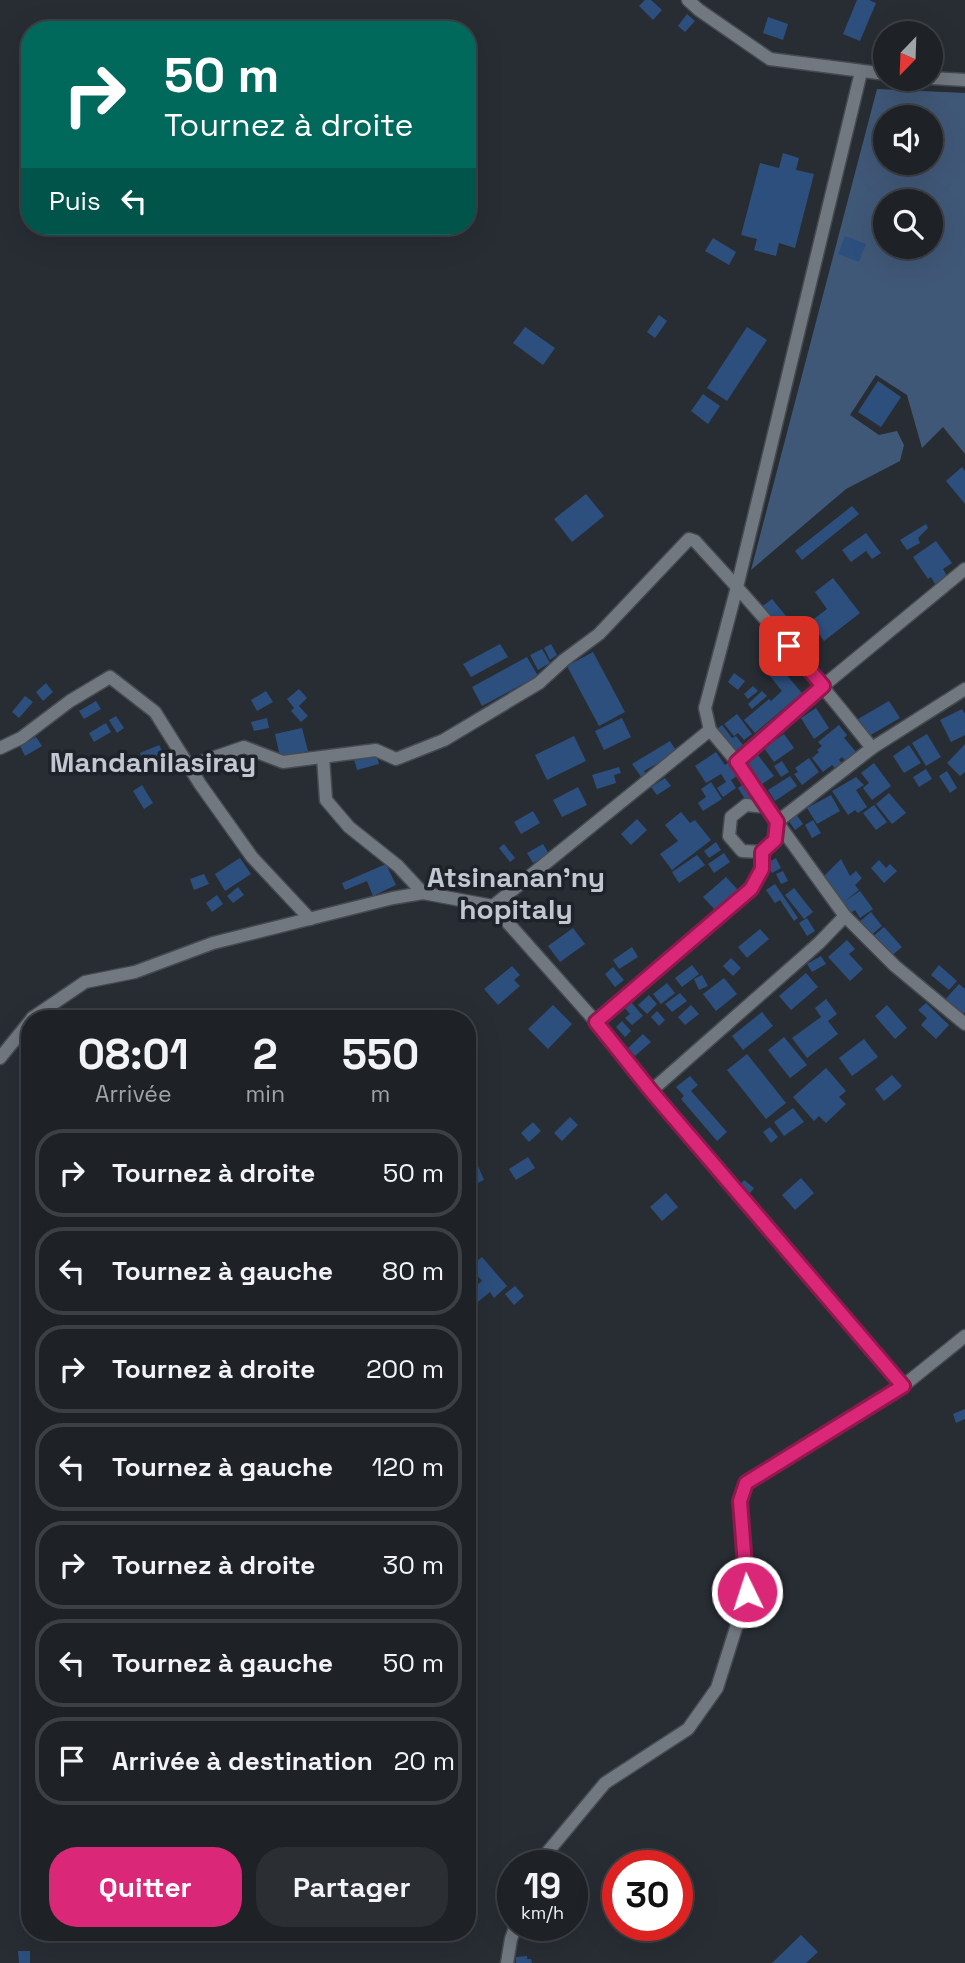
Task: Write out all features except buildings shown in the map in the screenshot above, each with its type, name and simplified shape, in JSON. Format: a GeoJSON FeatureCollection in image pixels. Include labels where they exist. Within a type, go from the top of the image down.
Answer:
{"type":"FeatureCollection","features":[{"type":"Feature","properties":{"kind":"street"},"geometry":{"type":"LineString","coordinates":[[688,0],[770,59],[873,73]]}},
{"type":"Feature","properties":{"kind":"street"},"geometry":{"type":"LineString","coordinates":[[861,72],[737,587],[705,708],[710,730],[737,762],[845,916],[895,966],[965,1024]]}},
{"type":"Feature","properties":{"kind":"street"},"geometry":{"type":"LineString","coordinates":[[943,79],[965,80]]}},
{"type":"Feature","properties":{"kind":"street"},"geometry":{"type":"LineString","coordinates":[[189,766],[244,747],[282,762],[376,750],[396,759],[444,740],[539,683],[599,634],[689,539],[695,541],[737,587],[823,686],[872,748]]}},
{"type":"Feature","properties":{"kind":"street"},"geometry":{"type":"LineString","coordinates":[[737,762],[823,686],[965,569]]}},
{"type":"Feature","properties":{"kind":"street"},"geometry":{"type":"LineString","coordinates":[[0,748],[21,738],[110,677],[155,712],[252,857],[310,919]]}},
{"type":"Feature","properties":{"kind":"street"},"geometry":{"type":"LineString","coordinates":[[766,807],[746,805],[731,817],[729,836],[742,851],[762,852],[775,840],[777,822],[872,748],[965,689]]}},
{"type":"Feature","properties":{"kind":"street"},"geometry":{"type":"LineString","coordinates":[[493,906],[710,730]]}},
{"type":"Feature","properties":{"kind":"street"},"geometry":{"type":"LineString","coordinates":[[323,757],[326,800],[349,827],[398,866],[423,893]]}},
{"type":"Feature","properties":{"kind":"street"},"geometry":{"type":"LineString","coordinates":[[596,1022],[751,889],[762,869],[762,852]]}},
{"type":"Feature","properties":{"kind":"street"},"geometry":{"type":"LineString","coordinates":[[45,1010],[85,982],[135,972],[213,943],[393,898],[423,893],[493,906],[596,1022],[651,1091],[903,1386]]}},
{"type":"Feature","properties":{"kind":"street"},"geometry":{"type":"LineString","coordinates":[[651,1091],[819,943],[845,916]]}},
{"type":"Feature","properties":{"kind":"street"},"geometry":{"type":"LineString","coordinates":[[0,1058],[21,1032]]}},
{"type":"Feature","properties":{"kind":"street"},"geometry":{"type":"LineString","coordinates":[[549,1850],[605,1783],[688,1729],[717,1688],[747,1592],[740,1501],[746,1483],[903,1386],[965,1336]]}},
{"type":"Feature","properties":{"kind":"street"},"geometry":{"type":"LineString","coordinates":[[507,1963],[511,1941]]}},
{"type":"Feature","properties":{"kind":"shaded area"},"geometry":{"type":"Polygon","coordinates":[[[876,91],[965,93],[965,454],[943,427],[922,448],[907,395],[876,375],[850,415],[879,435],[897,431],[904,445],[900,461],[846,489],[751,570],[876,91]]]}},
{"type":"Feature","properties":{"kind":"district","name":"Mandanilasiray"},"geometry":{"type":"Point","coordinates":[153,762]}},
{"type":"Feature","properties":{"kind":"district","name":"Atsinanan'ny hopitaly"},"geometry":{"type":"Point","coordinates":[516,893]}},
{"type":"Feature","properties":{"kind":"route"},"geometry":{"type":"LineString","coordinates":[[747,1592],[740,1501],[746,1483],[903,1386],[651,1091],[596,1022],[751,889],[762,869],[762,852],[775,840],[777,822],[737,762],[823,686],[789,646]]}}]}
